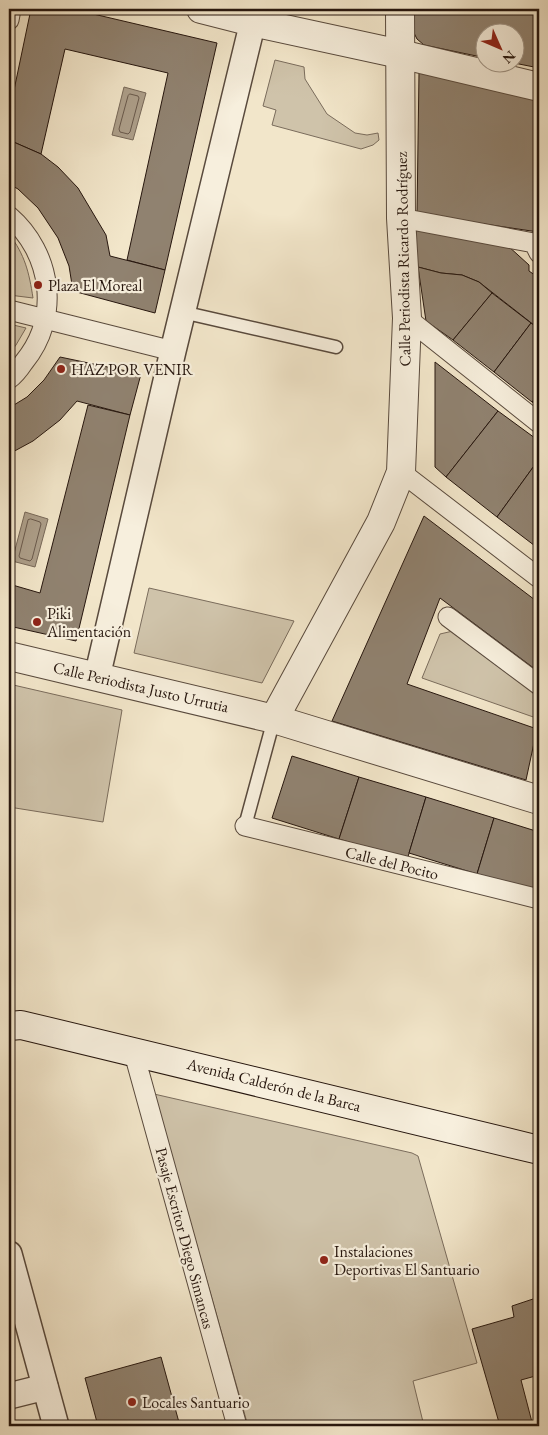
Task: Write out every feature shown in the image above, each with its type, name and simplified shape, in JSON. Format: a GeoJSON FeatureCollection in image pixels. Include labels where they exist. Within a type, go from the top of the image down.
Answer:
{"type":"FeatureCollection","features":[{"type":"Feature","properties":{"kind":"street"},"geometry":{"type":"LineString","coordinates":[[9,20],[11,9]]}},
{"type":"Feature","properties":{"kind":"street"},"geometry":{"type":"LineString","coordinates":[[202,9],[254,16],[400,54],[539,87]]}},
{"type":"Feature","properties":{"kind":"street","name":"Calle Periodista Ricardo Rodríguez"},"geometry":{"type":"LineString","coordinates":[[274,719],[381,522],[401,472],[407,318],[401,218],[400,9]]}},
{"type":"Feature","properties":{"kind":"street"},"geometry":{"type":"LineString","coordinates":[[97,677],[172,351],[254,16]]}},
{"type":"Feature","properties":{"kind":"street"},"geometry":{"type":"LineString","coordinates":[[9,216],[22,228],[40,255],[48,286],[46,318],[34,350],[9,379]]}},
{"type":"Feature","properties":{"kind":"street"},"geometry":{"type":"LineString","coordinates":[[401,218],[534,243],[539,253]]}},
{"type":"Feature","properties":{"kind":"street"},"geometry":{"type":"LineString","coordinates":[[9,310],[172,351]]}},
{"type":"Feature","properties":{"kind":"street"},"geometry":{"type":"LineString","coordinates":[[407,318],[539,423]]}},
{"type":"Feature","properties":{"kind":"street"},"geometry":{"type":"LineString","coordinates":[[401,472],[539,578]]}},
{"type":"Feature","properties":{"kind":"street"},"geometry":{"type":"LineString","coordinates":[[448,617],[539,685]]}},
{"type":"Feature","properties":{"kind":"street","name":"Calle Periodista Justo Urrutia"},"geometry":{"type":"LineString","coordinates":[[9,656],[274,719]]}},
{"type":"Feature","properties":{"kind":"street"},"geometry":{"type":"LineString","coordinates":[[274,719],[539,800]]}},
{"type":"Feature","properties":{"kind":"street","name":"Calle del Pocito"},"geometry":{"type":"LineString","coordinates":[[246,826],[539,900]]}},
{"type":"Feature","properties":{"kind":"street","name":"Avenida Calderón de la Barca"},"geometry":{"type":"LineString","coordinates":[[9,1026],[21,1024],[133,1050],[539,1150]]}},
{"type":"Feature","properties":{"kind":"street","name":"Pasaje Escritor Diego Simancas"},"geometry":{"type":"LineString","coordinates":[[133,1050],[237,1426]]}},
{"type":"Feature","properties":{"kind":"street"},"geometry":{"type":"LineString","coordinates":[[9,1254],[56,1426]]}},
{"type":"Feature","properties":{"kind":"street"},"geometry":{"type":"LineString","coordinates":[[9,1396],[45,1387]]}},
{"type":"Feature","properties":{"kind":"lane"},"geometry":{"type":"LineString","coordinates":[[182,312],[336,347]]}},
{"type":"Feature","properties":{"kind":"lane"},"geometry":{"type":"LineString","coordinates":[[246,826],[274,719]]}},
{"type":"Feature","properties":{"kind":"shaded area"},"geometry":{"type":"Polygon","coordinates":[[[275,60],[304,67],[305,79],[327,114],[355,133],[367,135],[378,133],[379,140],[373,145],[361,149],[272,125],[276,110],[263,106],[275,60]]]}},
{"type":"Feature","properties":{"kind":"shaded area"},"geometry":{"type":"Polygon","coordinates":[[[9,234],[26,264],[33,298],[9,295],[9,234]]]}},
{"type":"Feature","properties":{"kind":"shaded area"},"geometry":{"type":"Polygon","coordinates":[[[9,324],[26,328],[9,354],[9,324]]]}},
{"type":"Feature","properties":{"kind":"shaded area"},"geometry":{"type":"Polygon","coordinates":[[[149,588],[294,621],[262,683],[134,653],[149,588]]]}},
{"type":"Feature","properties":{"kind":"shaded area"},"geometry":{"type":"Polygon","coordinates":[[[453,631],[539,695],[539,719],[422,678],[440,634],[453,631]]]}},
{"type":"Feature","properties":{"kind":"shaded area"},"geometry":{"type":"Polygon","coordinates":[[[9,684],[122,710],[103,822],[9,807],[9,684]]]}},
{"type":"Feature","properties":{"kind":"shaded area","name":"Instalaciones Deportivas El Santuario"},"geometry":{"type":"Polygon","coordinates":[[[154,1094],[412,1153],[418,1156],[477,1363],[413,1381],[424,1426],[248,1426],[154,1094]]]}},
{"type":"Feature","properties":{"kind":"water"},"geometry":{"type":"Polygon","coordinates":[[[124,87],[146,93],[133,140],[112,135],[124,87]]]}},
{"type":"Feature","properties":{"kind":"water"},"geometry":{"type":"Polygon","coordinates":[[[25,512],[48,519],[35,567],[12,561],[25,512]]]}},
{"type":"Feature","properties":{"kind":"building"},"geometry":{"type":"Polygon","coordinates":[[[31,9],[72,9],[217,43],[165,270],[127,260],[168,73],[65,49],[41,154],[9,140],[9,114],[31,9]]]}},
{"type":"Feature","properties":{"kind":"building"},"geometry":{"type":"Polygon","coordinates":[[[414,9],[539,9],[539,68],[526,65],[526,22],[476,22],[476,56],[424,45],[417,39],[414,33],[414,9]]]}},
{"type":"Feature","properties":{"kind":"building"},"geometry":{"type":"Polygon","coordinates":[[[419,73],[539,97],[538,232],[417,214],[419,73]]]}},
{"type":"Feature","properties":{"kind":"building"},"geometry":{"type":"Polygon","coordinates":[[[9,140],[41,154],[58,167],[78,188],[106,235],[110,256],[165,270],[155,313],[73,291],[69,266],[58,238],[38,208],[18,189],[9,184],[9,140]]]}},
{"type":"Feature","properties":{"kind":"building"},"geometry":{"type":"Polygon","coordinates":[[[417,228],[507,245],[529,265],[529,271],[539,278],[539,329],[479,282],[462,275],[441,273],[418,267],[415,241],[417,228]]]}},
{"type":"Feature","properties":{"kind":"building"},"geometry":{"type":"Polygon","coordinates":[[[418,267],[441,273],[462,275],[479,282],[492,293],[453,340],[426,321],[418,267]]]}},
{"type":"Feature","properties":{"kind":"building"},"geometry":{"type":"Polygon","coordinates":[[[492,293],[531,323],[494,372],[453,340],[492,293]]]}},
{"type":"Feature","properties":{"kind":"building"},"geometry":{"type":"Polygon","coordinates":[[[531,323],[539,329],[539,394],[532,402],[494,372],[531,323]]]}},
{"type":"Feature","properties":{"kind":"building"},"geometry":{"type":"Polygon","coordinates":[[[60,357],[141,374],[130,415],[77,401],[60,420],[33,441],[9,454],[9,408],[27,397],[44,380],[60,357]]]}},
{"type":"Feature","properties":{"kind":"building"},"geometry":{"type":"Polygon","coordinates":[[[435,362],[498,411],[446,477],[435,467],[435,362]]]}},
{"type":"Feature","properties":{"kind":"building"},"geometry":{"type":"Polygon","coordinates":[[[539,394],[539,407],[532,402],[539,394]]]}},
{"type":"Feature","properties":{"kind":"building"},"geometry":{"type":"Polygon","coordinates":[[[88,405],[130,415],[76,641],[9,626],[9,584],[40,593],[88,405]]]}},
{"type":"Feature","properties":{"kind":"building"},"geometry":{"type":"Polygon","coordinates":[[[498,411],[539,441],[539,459],[497,517],[446,477],[498,411]]]}},
{"type":"Feature","properties":{"kind":"building"},"geometry":{"type":"Polygon","coordinates":[[[539,459],[539,549],[497,517],[539,459]]]}},
{"type":"Feature","properties":{"kind":"building"},"geometry":{"type":"Polygon","coordinates":[[[424,516],[539,603],[539,672],[440,598],[407,684],[537,729],[526,780],[332,721],[424,516]]]}},
{"type":"Feature","properties":{"kind":"building"},"geometry":{"type":"Polygon","coordinates":[[[292,756],[359,777],[339,839],[272,818],[292,756]]]}},
{"type":"Feature","properties":{"kind":"building"},"geometry":{"type":"Polygon","coordinates":[[[359,777],[426,797],[407,860],[339,839],[359,777]]]}},
{"type":"Feature","properties":{"kind":"building"},"geometry":{"type":"Polygon","coordinates":[[[426,797],[494,818],[477,874],[409,853],[426,797]]]}},
{"type":"Feature","properties":{"kind":"building"},"geometry":{"type":"Polygon","coordinates":[[[494,818],[539,832],[539,892],[477,874],[494,818]]]}},
{"type":"Feature","properties":{"kind":"building"},"geometry":{"type":"Polygon","coordinates":[[[539,1297],[539,1375],[521,1380],[533,1426],[500,1426],[472,1329],[514,1317],[512,1306],[539,1297]]]}},
{"type":"Feature","properties":{"kind":"building","name":"Locales Santuario"},"geometry":{"type":"Polygon","coordinates":[[[161,1357],[180,1426],[98,1426],[85,1378],[161,1357]]]}},
{"type":"Feature","properties":{"kind":"place","name":"Plaza El Moreal"},"geometry":{"type":"Point","coordinates":[38,285]}},
{"type":"Feature","properties":{"kind":"place","name":"HAZ POR VENIR"},"geometry":{"type":"Point","coordinates":[61,369]}},
{"type":"Feature","properties":{"kind":"place","name":"Piki Alimentación"},"geometry":{"type":"Point","coordinates":[37,622]}},
{"type":"Feature","properties":{"kind":"place","name":"Instalaciones Deportivas El Santuario"},"geometry":{"type":"Point","coordinates":[324,1260]}},
{"type":"Feature","properties":{"kind":"place","name":"Locales Santuario"},"geometry":{"type":"Point","coordinates":[132,1402]}}]}
